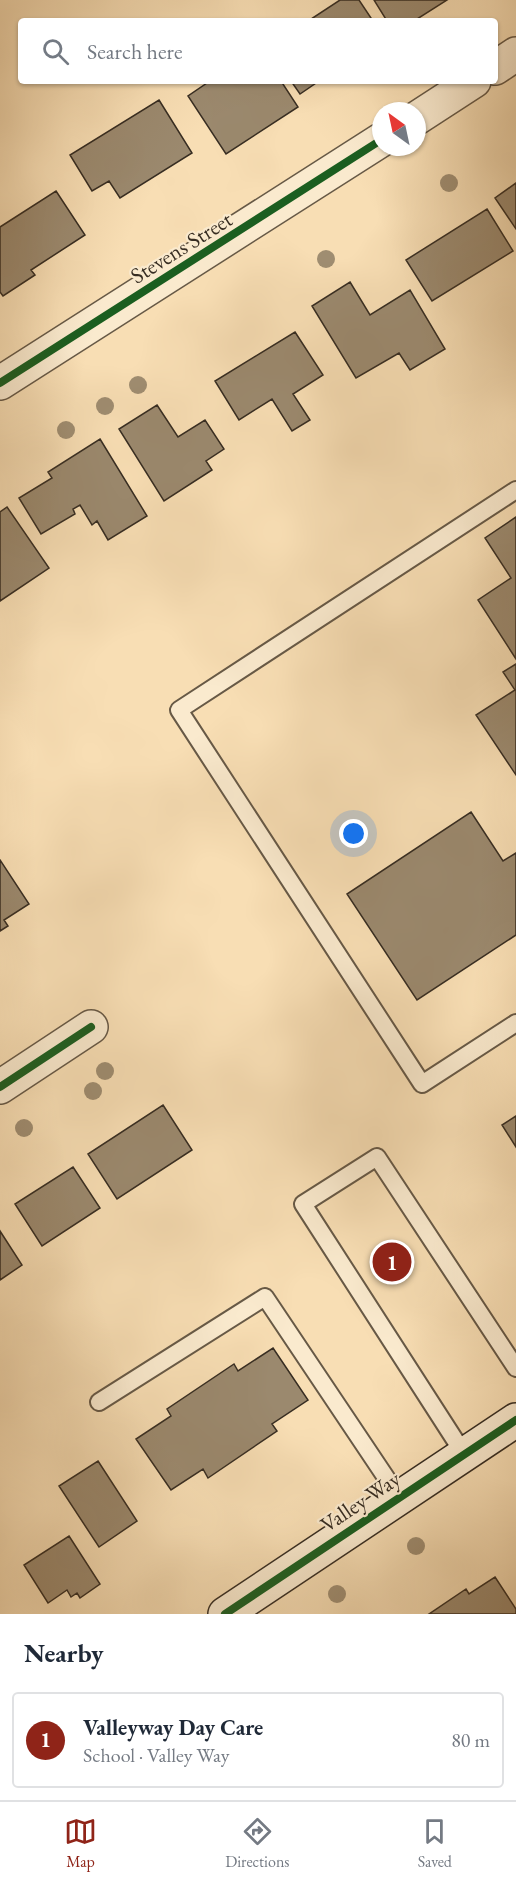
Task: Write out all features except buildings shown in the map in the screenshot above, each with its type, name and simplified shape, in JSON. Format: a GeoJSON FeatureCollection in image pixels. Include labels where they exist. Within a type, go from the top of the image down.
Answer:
{"type":"FeatureCollection","features":[{"type":"Feature","properties":{"kind":"street"},"geometry":{"type":"LineString","coordinates":[[498,66],[516,54]]}},
{"type":"Feature","properties":{"kind":"street"},"geometry":{"type":"LineString","coordinates":[[426,111],[469,84]]}},
{"type":"Feature","properties":{"kind":"street","name":"Stevens Street"},"geometry":{"type":"LineString","coordinates":[[0,383],[372,146]]}},
{"type":"Feature","properties":{"kind":"street"},"geometry":{"type":"LineString","coordinates":[[0,1087],[91,1027]]}},
{"type":"Feature","properties":{"kind":"street","name":"Valley Way"},"geometry":{"type":"LineString","coordinates":[[225,1614],[516,1420]]}},
{"type":"Feature","properties":{"kind":"lane"},"geometry":{"type":"LineString","coordinates":[[516,490],[179,710],[422,1084],[516,1023]]}},
{"type":"Feature","properties":{"kind":"lane"},"geometry":{"type":"LineString","coordinates":[[464,1454],[303,1204],[377,1157],[516,1368]]}},
{"type":"Feature","properties":{"kind":"lane"},"geometry":{"type":"LineString","coordinates":[[99,1402],[265,1297],[399,1497]]}},
{"type":"Feature","properties":{"kind":"cycle path"},"geometry":{"type":"LineString","coordinates":[[0,383],[372,146]]}},
{"type":"Feature","properties":{"kind":"cycle path"},"geometry":{"type":"LineString","coordinates":[[0,1087],[91,1027]]}},
{"type":"Feature","properties":{"kind":"cycle path"},"geometry":{"type":"LineString","coordinates":[[225,1614],[516,1420]]}},
{"type":"Feature","properties":{"kind":"place","name":"Valleyway Day Care"},"geometry":{"type":"Point","coordinates":[392,1262]}}]}
